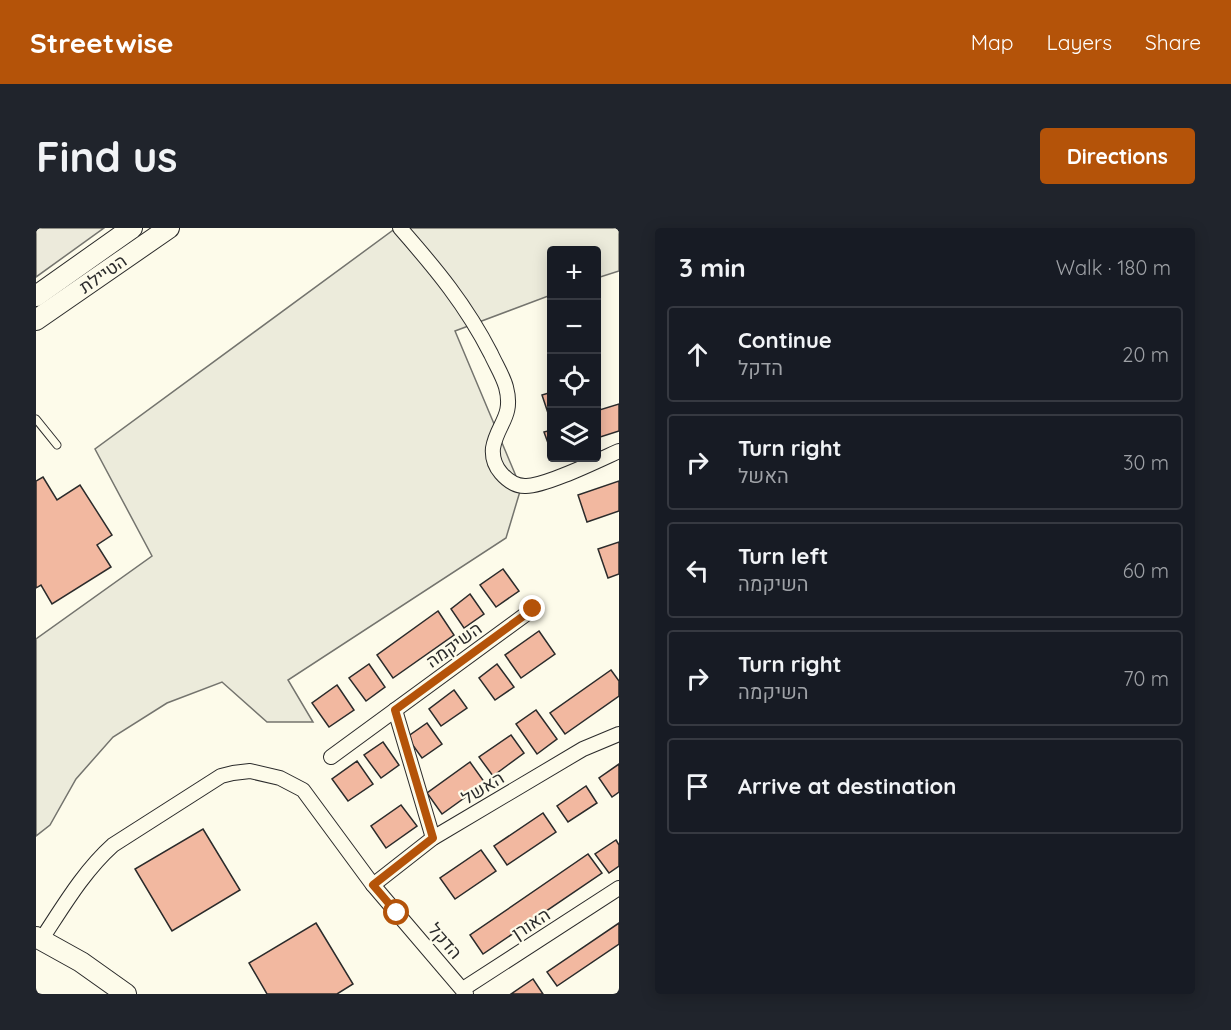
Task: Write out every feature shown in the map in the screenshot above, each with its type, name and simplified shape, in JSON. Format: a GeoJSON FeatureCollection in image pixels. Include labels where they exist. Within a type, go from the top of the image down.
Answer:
{"type":"FeatureCollection","features":[{"type":"Feature","properties":{"kind":"main road","name":"הטיילת"},"geometry":{"type":"LineString","coordinates":[[36,296],[132,228]]}},
{"type":"Feature","properties":{"kind":"main road","name":"הטיילת"},"geometry":{"type":"LineString","coordinates":[[36,320],[169,228]]}},
{"type":"Feature","properties":{"kind":"main road"},"geometry":{"type":"LineString","coordinates":[[39,939],[81,962],[126,994]]}},
{"type":"Feature","properties":{"kind":"street"},"geometry":{"type":"LineString","coordinates":[[400,228],[455,292],[501,375],[506,388],[508,409],[503,426],[495,438],[493,455],[495,463],[506,479],[516,484],[537,485],[619,451]]}},
{"type":"Feature","properties":{"kind":"street","name":"השיקמה"},"geometry":{"type":"LineString","coordinates":[[331,757],[533,609]]}},
{"type":"Feature","properties":{"kind":"street"},"geometry":{"type":"LineString","coordinates":[[395,710],[433,838]]}},
{"type":"Feature","properties":{"kind":"street","name":"האשל"},"geometry":{"type":"LineString","coordinates":[[373,885],[433,838],[583,749],[619,734]]}},
{"type":"Feature","properties":{"kind":"street","name":"הדקל"},"geometry":{"type":"LineString","coordinates":[[39,939],[78,884],[113,844],[221,776],[250,771],[280,778],[303,790],[373,885],[465,992]]}},
{"type":"Feature","properties":{"kind":"street","name":"האורן"},"geometry":{"type":"LineString","coordinates":[[465,992],[619,888]]}},
{"type":"Feature","properties":{"kind":"lane"},"geometry":{"type":"LineString","coordinates":[[36,419],[57,445]]}},
{"type":"Feature","properties":{"kind":"shaded area"},"geometry":{"type":"Polygon","coordinates":[[[36,228],[104,228],[36,277],[36,228]]]}},
{"type":"Feature","properties":{"kind":"shaded area"},"geometry":{"type":"Polygon","coordinates":[[[396,228],[619,228],[619,271],[601,277],[601,246],[547,246],[547,296],[455,331],[521,488],[506,538],[288,680],[313,722],[267,722],[222,682],[167,703],[113,737],[76,779],[50,825],[36,836],[36,639],[152,556],[95,449],[396,228]]]}},
{"type":"Feature","properties":{"kind":"building"},"geometry":{"type":"Polygon","coordinates":[[[547,394],[547,410],[542,395],[547,394]]]}},
{"type":"Feature","properties":{"kind":"building"},"geometry":{"type":"Polygon","coordinates":[[[619,404],[619,431],[601,437],[601,409],[619,404]]]}},
{"type":"Feature","properties":{"kind":"building"},"geometry":{"type":"Polygon","coordinates":[[[43,477],[57,500],[80,485],[112,535],[97,545],[111,567],[52,604],[41,585],[36,588],[36,481],[43,477]]]}},
{"type":"Feature","properties":{"kind":"building"},"geometry":{"type":"Polygon","coordinates":[[[619,481],[619,511],[587,522],[578,495],[619,481]]]}},
{"type":"Feature","properties":{"kind":"building"},"geometry":{"type":"Polygon","coordinates":[[[619,542],[619,574],[608,578],[598,549],[619,542]]]}},
{"type":"Feature","properties":{"kind":"building"},"geometry":{"type":"Polygon","coordinates":[[[503,569],[519,591],[496,607],[480,585],[503,569]]]}},
{"type":"Feature","properties":{"kind":"building"},"geometry":{"type":"Polygon","coordinates":[[[470,594],[484,614],[464,628],[451,609],[470,594]]]}},
{"type":"Feature","properties":{"kind":"building"},"geometry":{"type":"Polygon","coordinates":[[[438,611],[454,635],[393,678],[377,655],[438,611]]]}},
{"type":"Feature","properties":{"kind":"building"},"geometry":{"type":"Polygon","coordinates":[[[539,631],[555,654],[521,678],[505,655],[539,631]]]}},
{"type":"Feature","properties":{"kind":"building"},"geometry":{"type":"Polygon","coordinates":[[[369,664],[385,687],[366,701],[349,678],[369,664]]]}},
{"type":"Feature","properties":{"kind":"building"},"geometry":{"type":"Polygon","coordinates":[[[497,664],[514,687],[495,700],[479,678],[497,664]]]}},
{"type":"Feature","properties":{"kind":"building"},"geometry":{"type":"Polygon","coordinates":[[[611,670],[619,681],[619,696],[565,734],[550,713],[611,670]]]}},
{"type":"Feature","properties":{"kind":"building"},"geometry":{"type":"Polygon","coordinates":[[[337,685],[354,710],[329,727],[312,703],[337,685]]]}},
{"type":"Feature","properties":{"kind":"building"},"geometry":{"type":"Polygon","coordinates":[[[454,690],[467,708],[441,726],[429,709],[454,690]]]}},
{"type":"Feature","properties":{"kind":"building"},"geometry":{"type":"Polygon","coordinates":[[[536,710],[557,739],[537,754],[516,724],[536,710]]]}},
{"type":"Feature","properties":{"kind":"building"},"geometry":{"type":"Polygon","coordinates":[[[427,723],[442,744],[422,758],[407,737],[427,723]]]}},
{"type":"Feature","properties":{"kind":"building"},"geometry":{"type":"Polygon","coordinates":[[[511,735],[524,753],[493,776],[479,757],[511,735]]]}},
{"type":"Feature","properties":{"kind":"building"},"geometry":{"type":"Polygon","coordinates":[[[383,742],[399,765],[381,778],[364,755],[383,742]]]}},
{"type":"Feature","properties":{"kind":"building"},"geometry":{"type":"Polygon","coordinates":[[[357,761],[373,784],[348,801],[332,779],[357,761]]]}},
{"type":"Feature","properties":{"kind":"building"},"geometry":{"type":"Polygon","coordinates":[[[470,762],[485,783],[442,814],[427,793],[470,762]]]}},
{"type":"Feature","properties":{"kind":"building"},"geometry":{"type":"Polygon","coordinates":[[[619,764],[619,792],[612,797],[599,778],[619,764]]]}},
{"type":"Feature","properties":{"kind":"building"},"geometry":{"type":"Polygon","coordinates":[[[586,786],[597,803],[568,822],[557,806],[586,786]]]}},
{"type":"Feature","properties":{"kind":"building"},"geometry":{"type":"Polygon","coordinates":[[[401,805],[417,826],[386,848],[371,826],[401,805]]]}},
{"type":"Feature","properties":{"kind":"building"},"geometry":{"type":"Polygon","coordinates":[[[543,813],[556,832],[507,865],[494,846],[543,813]]]}},
{"type":"Feature","properties":{"kind":"building"},"geometry":{"type":"Polygon","coordinates":[[[203,829],[240,890],[172,931],[135,869],[203,829]]]}},
{"type":"Feature","properties":{"kind":"building"},"geometry":{"type":"Polygon","coordinates":[[[616,840],[619,845],[619,866],[609,873],[595,854],[616,840]]]}},
{"type":"Feature","properties":{"kind":"building"},"geometry":{"type":"Polygon","coordinates":[[[481,850],[496,871],[455,899],[440,878],[481,850]]]}},
{"type":"Feature","properties":{"kind":"building"},"geometry":{"type":"Polygon","coordinates":[[[588,854],[602,873],[483,954],[470,935],[588,854]]]}},
{"type":"Feature","properties":{"kind":"building"},"geometry":{"type":"Polygon","coordinates":[[[316,923],[353,984],[337,994],[267,994],[249,963],[316,923]]]}},
{"type":"Feature","properties":{"kind":"building"},"geometry":{"type":"Polygon","coordinates":[[[619,923],[619,944],[557,986],[547,972],[619,923]]]}},
{"type":"Feature","properties":{"kind":"building"},"geometry":{"type":"Polygon","coordinates":[[[533,979],[543,994],[511,994],[533,979]]]}},
{"type":"Feature","properties":{"kind":"route"},"geometry":{"type":"LineString","coordinates":[[397,913],[373,885],[433,838],[395,710],[533,609]]}}]}
